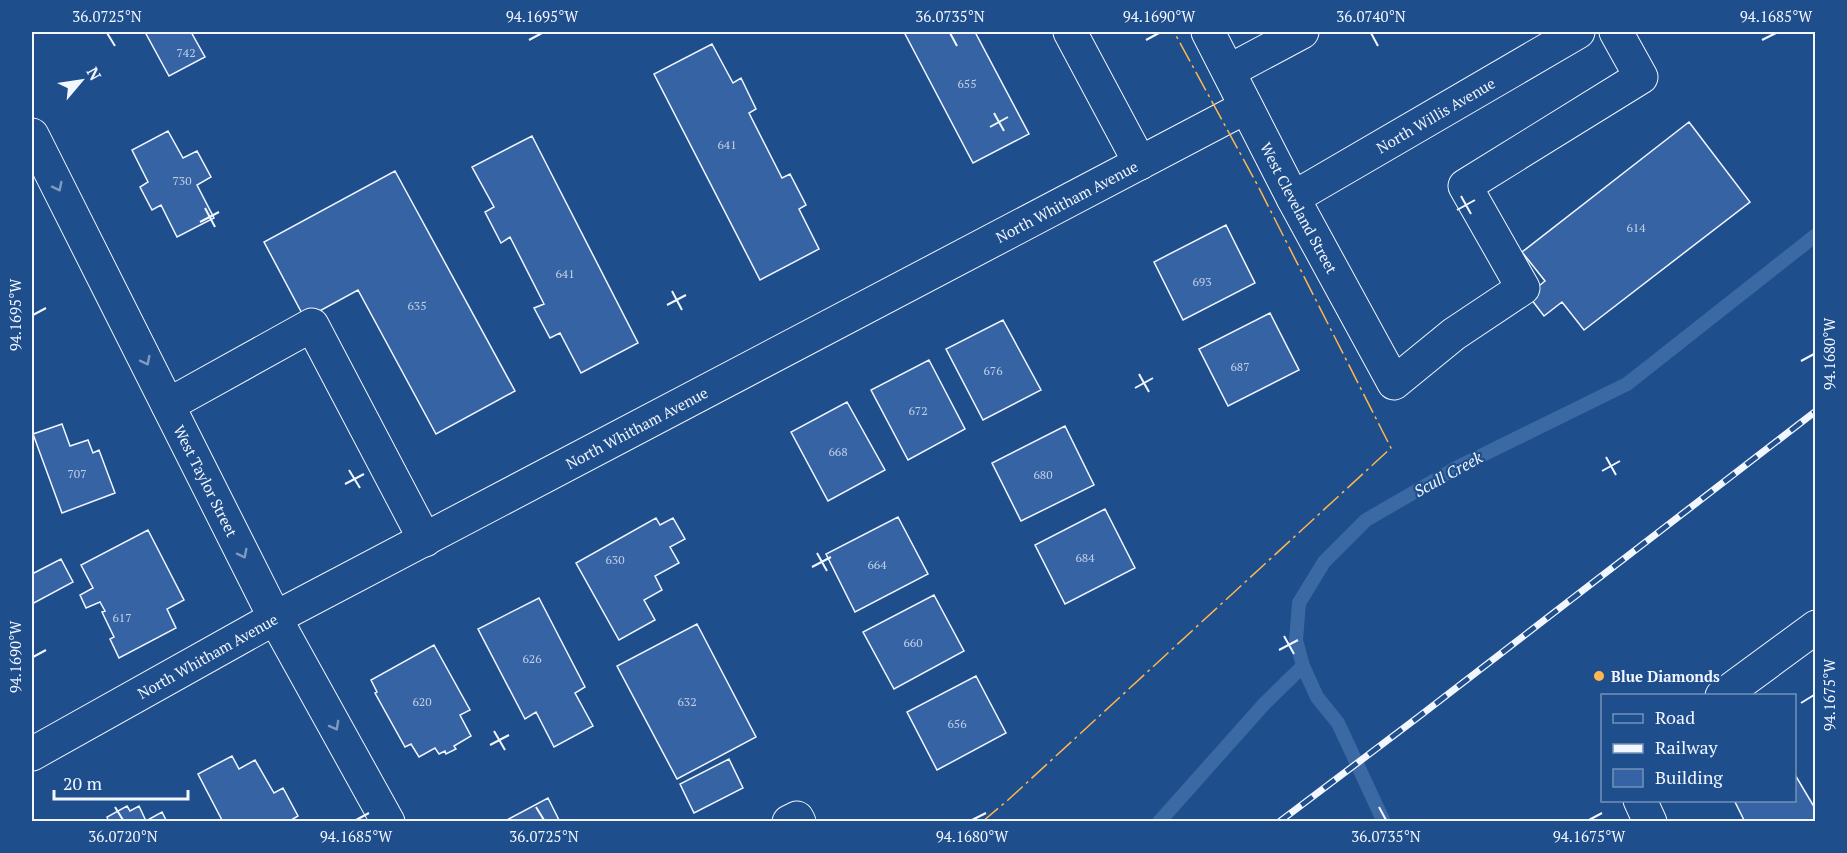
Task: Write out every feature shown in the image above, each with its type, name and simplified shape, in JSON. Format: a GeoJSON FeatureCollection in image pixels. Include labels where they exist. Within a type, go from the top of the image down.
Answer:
{"type":"FeatureCollection","features":[{"type":"Feature","properties":{"kind":"street"},"geometry":{"type":"LineString","coordinates":[[1070,32],[1140,163]]}},
{"type":"Feature","properties":{"kind":"street","name":"West Cleveland Street"},"geometry":{"type":"LineString","coordinates":[[1208,32],[1293,198],[1394,383],[1454,334],[1523,288],[1465,186],[1641,77],[1616,32]]}},
{"type":"Feature","properties":{"kind":"street"},"geometry":{"type":"LineString","coordinates":[[1229,71],[1302,32]]}},
{"type":"Feature","properties":{"kind":"street","name":"North Willis Avenue"},"geometry":{"type":"LineString","coordinates":[[1293,198],[1578,32]]}},
{"type":"Feature","properties":{"kind":"street","name":"North Whitham Avenue"},"geometry":{"type":"LineString","coordinates":[[32,754],[275,618],[1246,107]]}},
{"type":"Feature","properties":{"kind":"street","name":"West Taylor Street"},"geometry":{"type":"LineString","coordinates":[[32,135],[275,618],[388,822]]}},
{"type":"Feature","properties":{"kind":"street"},"geometry":{"type":"LineString","coordinates":[[168,405],[312,325],[425,540]]}},
{"type":"Feature","properties":{"kind":"street"},"geometry":{"type":"LineString","coordinates":[[1725,694],[1815,627]]}},
{"type":"Feature","properties":{"kind":"street"},"geometry":{"type":"LineString","coordinates":[[1640,802],[1650,822]]}},
{"type":"Feature","properties":{"kind":"street"},"geometry":{"type":"LineString","coordinates":[[789,822],[797,818],[799,822]]}},
{"type":"Feature","properties":{"kind":"building"},"geometry":{"type":"Polygon","coordinates":[[[145,32],[191,32],[205,57],[169,76],[145,32]]]}},
{"type":"Feature","properties":{"kind":"building"},"geometry":{"type":"Polygon","coordinates":[[[904,32],[975,32],[1029,134],[973,163],[904,32]]]}},
{"type":"Feature","properties":{"kind":"building"},"geometry":{"type":"Polygon","coordinates":[[[712,44],[733,83],[741,78],[756,109],[749,113],[782,178],[790,174],[806,205],[799,209],[819,249],[760,280],[654,74],[712,44]]]}},
{"type":"Feature","properties":{"kind":"building"},"geometry":{"type":"Polygon","coordinates":[[[1689,122],[1750,202],[1584,330],[1562,302],[1544,316],[1528,295],[1545,281],[1522,252],[1689,122]]]}},
{"type":"Feature","properties":{"kind":"building"},"geometry":{"type":"Polygon","coordinates":[[[168,131],[183,158],[197,151],[211,177],[197,185],[214,218],[177,237],[161,205],[152,210],[140,187],[148,182],[132,150],[168,131]]]}},
{"type":"Feature","properties":{"kind":"building"},"geometry":{"type":"Polygon","coordinates":[[[532,136],[638,343],[581,373],[560,333],[550,338],[534,308],[544,304],[510,237],[501,243],[485,212],[494,207],[472,167],[532,136]]]}},
{"type":"Feature","properties":{"kind":"building"},"geometry":{"type":"Polygon","coordinates":[[[395,171],[515,391],[436,434],[358,290],[305,319],[264,242],[395,171]]]}},
{"type":"Feature","properties":{"kind":"building"},"geometry":{"type":"Polygon","coordinates":[[[1226,225],[1255,283],[1183,320],[1154,262],[1226,225]]]}},
{"type":"Feature","properties":{"kind":"building"},"geometry":{"type":"Polygon","coordinates":[[[1270,313],[1299,370],[1228,406],[1199,349],[1270,313]]]}},
{"type":"Feature","properties":{"kind":"building"},"geometry":{"type":"Polygon","coordinates":[[[1003,320],[1041,390],[983,420],[946,349],[1003,320]]]}},
{"type":"Feature","properties":{"kind":"building"},"geometry":{"type":"Polygon","coordinates":[[[929,360],[965,429],[908,460],[871,390],[929,360]]]}},
{"type":"Feature","properties":{"kind":"building"},"geometry":{"type":"Polygon","coordinates":[[[847,402],[885,470],[828,501],[791,432],[847,402]]]}},
{"type":"Feature","properties":{"kind":"building"},"geometry":{"type":"Polygon","coordinates":[[[62,424],[70,446],[88,440],[93,453],[99,450],[115,493],[62,513],[33,434],[62,424]]]}},
{"type":"Feature","properties":{"kind":"building"},"geometry":{"type":"Polygon","coordinates":[[[1065,426],[1094,485],[1021,521],[992,463],[1065,426]]]}},
{"type":"Feature","properties":{"kind":"building"},"geometry":{"type":"Polygon","coordinates":[[[1105,509],[1135,568],[1065,604],[1035,545],[1105,509]]]}},
{"type":"Feature","properties":{"kind":"building"},"geometry":{"type":"Polygon","coordinates":[[[898,517],[928,574],[855,612],[826,554],[898,517]]]}},
{"type":"Feature","properties":{"kind":"building"},"geometry":{"type":"Polygon","coordinates":[[[656,518],[660,525],[673,518],[685,539],[670,547],[679,563],[655,576],[662,590],[644,600],[655,620],[619,640],[576,563],[656,518]]]}},
{"type":"Feature","properties":{"kind":"building"},"geometry":{"type":"Polygon","coordinates":[[[148,530],[184,600],[167,609],[176,628],[119,658],[110,639],[114,637],[102,612],[105,611],[100,602],[86,608],[80,595],[93,588],[81,565],[148,530]]]}},
{"type":"Feature","properties":{"kind":"building"},"geometry":{"type":"Polygon","coordinates":[[[61,559],[73,582],[32,604],[32,574],[61,559]]]}},
{"type":"Feature","properties":{"kind":"building"},"geometry":{"type":"Polygon","coordinates":[[[934,595],[964,651],[894,689],[863,632],[934,595]]]}},
{"type":"Feature","properties":{"kind":"building"},"geometry":{"type":"Polygon","coordinates":[[[539,598],[585,687],[575,693],[593,726],[554,747],[536,712],[525,719],[478,629],[539,598]]]}},
{"type":"Feature","properties":{"kind":"building"},"geometry":{"type":"Polygon","coordinates":[[[697,624],[756,737],[677,779],[617,666],[697,624]]]}},
{"type":"Feature","properties":{"kind":"building"},"geometry":{"type":"Polygon","coordinates":[[[434,645],[470,710],[460,715],[471,736],[454,746],[456,749],[446,754],[445,751],[439,754],[435,748],[419,757],[411,744],[405,747],[375,693],[377,692],[371,680],[434,645]]]}},
{"type":"Feature","properties":{"kind":"building"},"geometry":{"type":"Polygon","coordinates":[[[976,676],[1006,733],[937,770],[907,712],[976,676]]]}},
{"type":"Feature","properties":{"kind":"building"},"geometry":{"type":"Polygon","coordinates":[[[232,756],[239,769],[255,760],[274,793],[283,788],[298,816],[288,822],[223,822],[198,774],[232,756]]]}},
{"type":"Feature","properties":{"kind":"building"},"geometry":{"type":"Polygon","coordinates":[[[729,759],[743,788],[694,813],[680,784],[729,759]]]}},
{"type":"Feature","properties":{"kind":"building"},"geometry":{"type":"Polygon","coordinates":[[[1796,776],[1816,810],[1816,822],[1745,822],[1735,802],[1796,802],[1796,776]]]}},
{"type":"Feature","properties":{"kind":"building"},"geometry":{"type":"Polygon","coordinates":[[[548,798],[560,822],[503,822],[548,798]]]}},
{"type":"Feature","properties":{"kind":"building"},"geometry":{"type":"Polygon","coordinates":[[[127,806],[130,811],[139,806],[146,821],[162,812],[167,822],[109,822],[107,817],[127,806]]]}},
{"type":"Feature","properties":{"kind":"waterway","name":"Scull Creek"},"geometry":{"type":"LineString","coordinates":[[1384,822],[1338,723],[1317,697],[1303,666],[1296,640],[1299,603],[1324,562],[1366,520],[1456,468],[1627,384],[1816,235]]}},
{"type":"Feature","properties":{"kind":"waterway"},"geometry":{"type":"LineString","coordinates":[[1159,822],[1265,703],[1303,666]]}},
{"type":"Feature","properties":{"kind":"railway"},"geometry":{"type":"LineString","coordinates":[[1279,822],[1816,411]]}},
{"type":"Feature","properties":{"kind":"power"},"geometry":{"type":"LineString","coordinates":[[982,822],[1391,448],[1258,186],[1174,32]]}},
{"type":"Feature","properties":{"kind":"place","name":"Blue Diamonds"},"geometry":{"type":"Point","coordinates":[1599,676]}}]}
